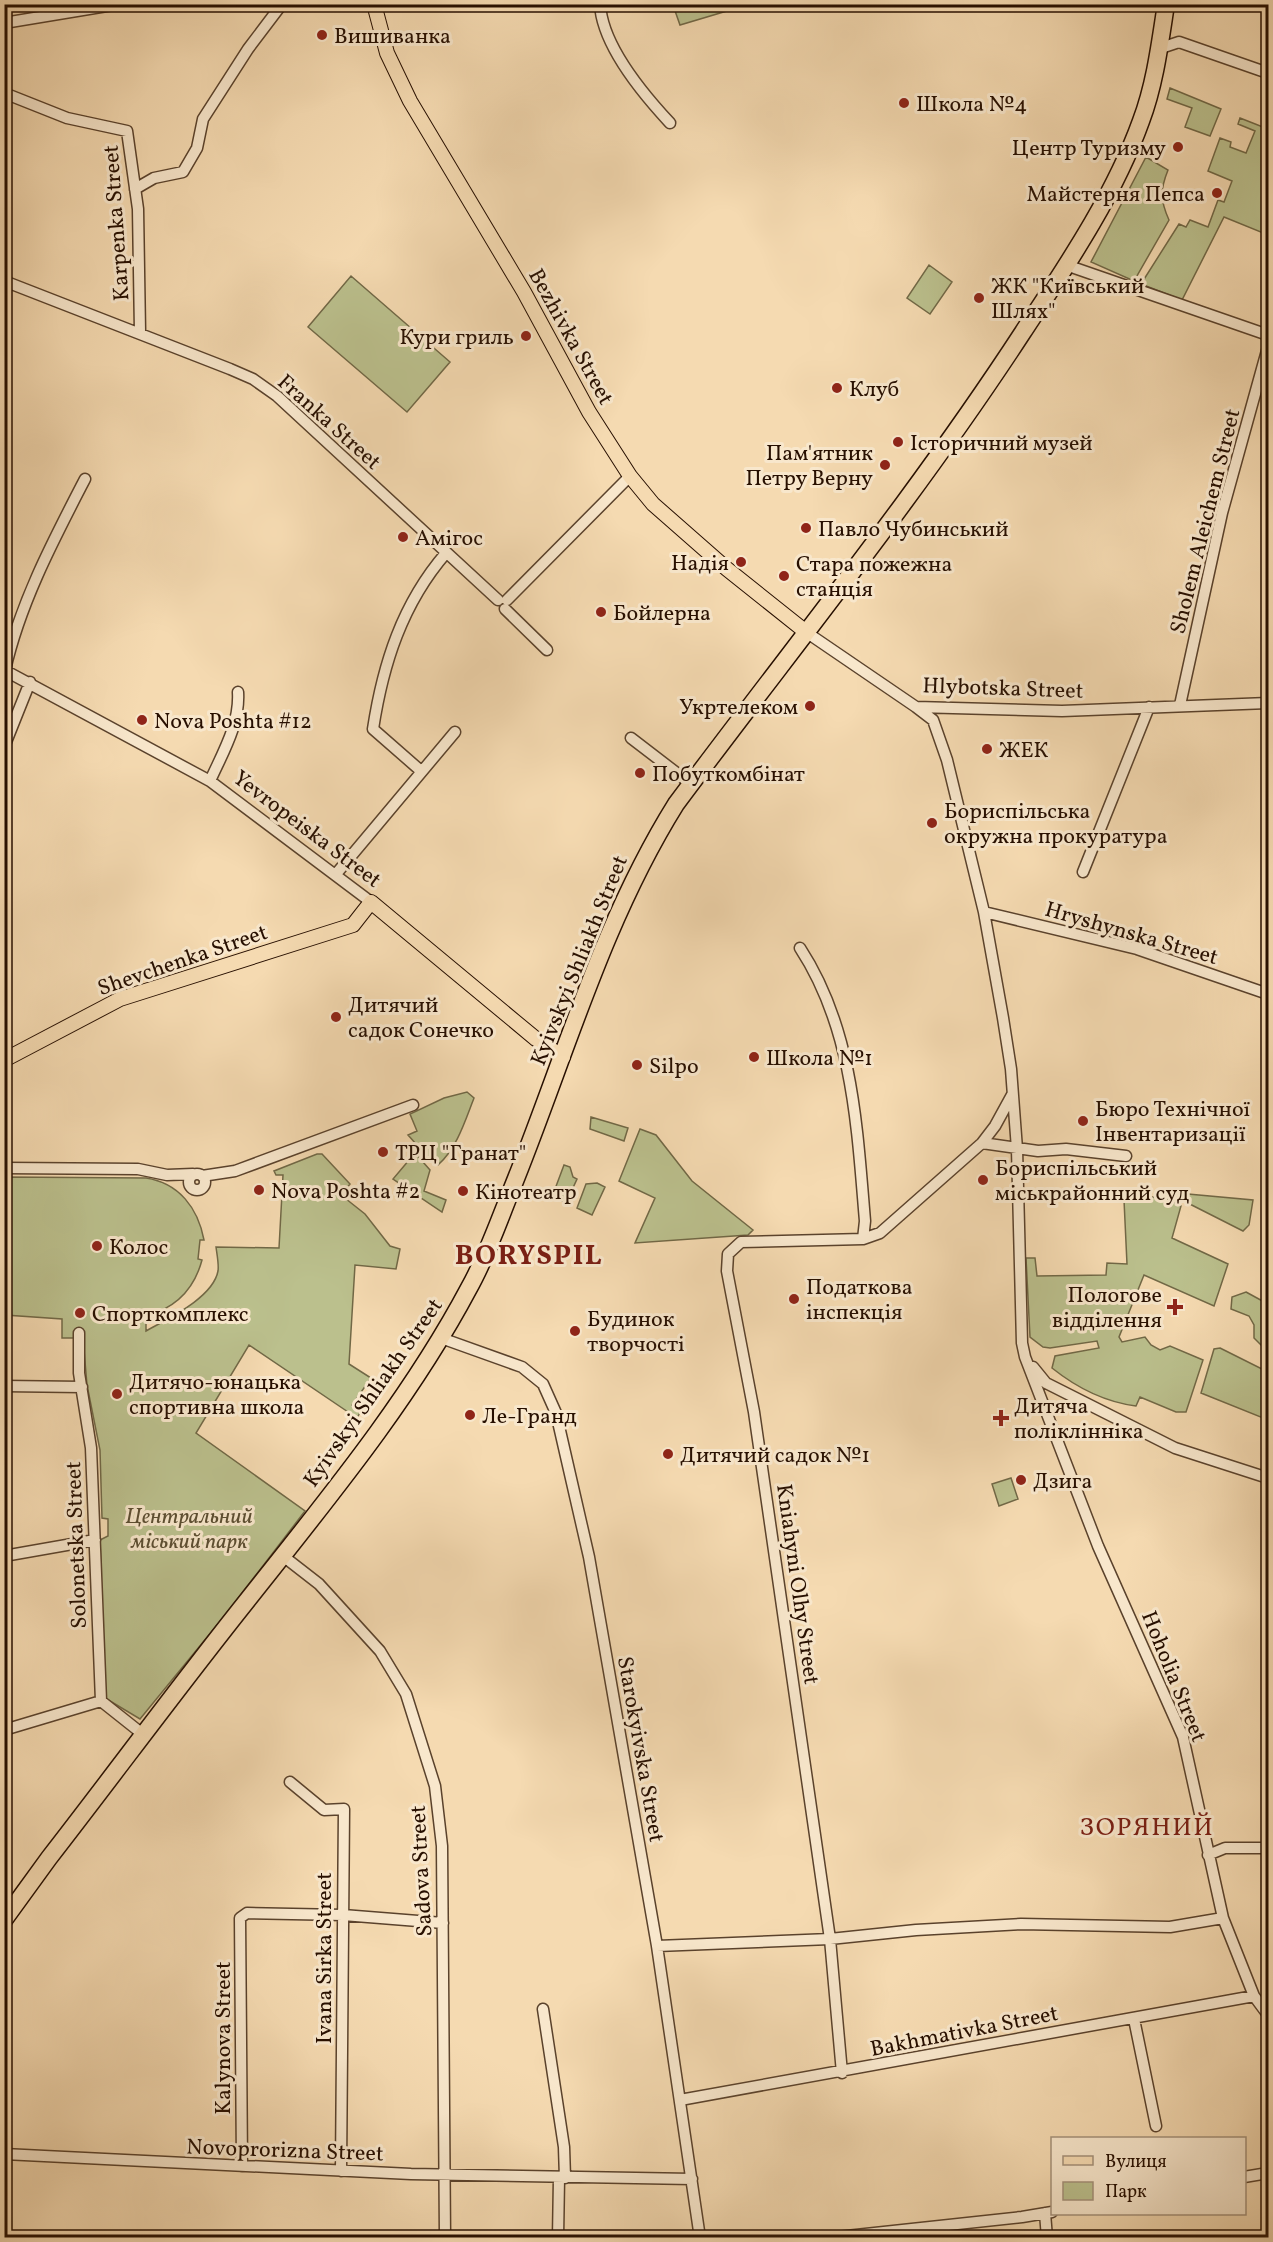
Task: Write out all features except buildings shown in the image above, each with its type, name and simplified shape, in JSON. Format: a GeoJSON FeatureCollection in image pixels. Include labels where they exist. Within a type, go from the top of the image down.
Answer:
{"type":"FeatureCollection","features":[{"type":"Feature","properties":{"kind":"highway","name":"Kyivskyi Shliakh Street"},"geometry":{"type":"LineString","coordinates":[[4,1920],[283,1556],[398,1401],[441,1338],[471,1285],[494,1232],[624,897],[646,851],[691,784],[941,454],[1066,265],[1119,172],[1142,119],[1166,4]]}},
{"type":"Feature","properties":{"kind":"main road","name":"Bezhivka Street"},"geometry":{"type":"LineString","coordinates":[[374,4],[387,53],[410,101],[524,292],[589,412],[630,476],[653,504],[727,569],[806,632]]}},
{"type":"Feature","properties":{"kind":"main road","name":"Yevropeiska Street"},"geometry":{"type":"LineString","coordinates":[[371,902],[536,1039],[563,1057]]}},
{"type":"Feature","properties":{"kind":"main road","name":"Shevchenka Street"},"geometry":{"type":"LineString","coordinates":[[4,1060],[120,999],[353,925],[371,902]]}},
{"type":"Feature","properties":{"kind":"street"},"geometry":{"type":"LineString","coordinates":[[4,23],[118,4]]}},
{"type":"Feature","properties":{"kind":"street"},"geometry":{"type":"LineString","coordinates":[[135,189],[154,178],[183,172],[197,148],[203,119],[248,49],[282,4]]}},
{"type":"Feature","properties":{"kind":"street"},"geometry":{"type":"LineString","coordinates":[[600,4],[610,42],[647,96],[670,123]]}},
{"type":"Feature","properties":{"kind":"street"},"geometry":{"type":"LineString","coordinates":[[1158,49],[1179,42],[1269,73]]}},
{"type":"Feature","properties":{"kind":"street","name":"Karpenka Street"},"geometry":{"type":"LineString","coordinates":[[4,93],[67,118],[127,131],[135,189],[142,320],[140,332]]}},
{"type":"Feature","properties":{"kind":"street"},"geometry":{"type":"LineString","coordinates":[[1066,265],[1269,335]]}},
{"type":"Feature","properties":{"kind":"street","name":"Franka Street"},"geometry":{"type":"LineString","coordinates":[[4,281],[140,332],[245,376],[277,396],[503,603],[547,650]]}},
{"type":"Feature","properties":{"kind":"street","name":"Sholem Aleichem Street"},"geometry":{"type":"LineString","coordinates":[[1180,705],[1222,513],[1269,347]]}},
{"type":"Feature","properties":{"kind":"street"},"geometry":{"type":"LineString","coordinates":[[503,603],[630,476]]}},
{"type":"Feature","properties":{"kind":"street"},"geometry":{"type":"LineString","coordinates":[[5,670],[26,607],[47,557],[85,479]]}},
{"type":"Feature","properties":{"kind":"street"},"geometry":{"type":"LineString","coordinates":[[421,771],[373,729],[380,681],[403,617],[427,575],[446,553]]}},
{"type":"Feature","properties":{"kind":"street","name":"Hlybotska Street"},"geometry":{"type":"LineString","coordinates":[[806,632],[916,706],[1062,711],[1269,703]]}},
{"type":"Feature","properties":{"kind":"street","name":"Yevropeiska Street"},"geometry":{"type":"LineString","coordinates":[[5,670],[210,781],[371,902]]}},
{"type":"Feature","properties":{"kind":"street"},"geometry":{"type":"LineString","coordinates":[[4,747],[30,682]]}},
{"type":"Feature","properties":{"kind":"street"},"geometry":{"type":"LineString","coordinates":[[210,781],[234,728],[239,710],[238,692]]}},
{"type":"Feature","properties":{"kind":"street","name":"Hoholia Street"},"geometry":{"type":"LineString","coordinates":[[916,706],[933,720],[940,734],[984,912],[1011,1069],[1017,1149],[1022,1343],[1025,1357],[1098,1546],[1183,1737],[1223,1918],[1254,1996],[1269,2015]]}},
{"type":"Feature","properties":{"kind":"street"},"geometry":{"type":"LineString","coordinates":[[1083,872],[1149,707]]}},
{"type":"Feature","properties":{"kind":"street"},"geometry":{"type":"LineString","coordinates":[[336,874],[455,732]]}},
{"type":"Feature","properties":{"kind":"street"},"geometry":{"type":"LineString","coordinates":[[631,738],[691,784]]}},
{"type":"Feature","properties":{"kind":"street","name":"Hryshynska Street"},"geometry":{"type":"LineString","coordinates":[[984,912],[1137,949],[1269,994]]}},
{"type":"Feature","properties":{"kind":"street"},"geometry":{"type":"LineString","coordinates":[[800,948],[816,972],[823,989],[850,1074],[864,1210],[863,1239],[880,1233],[982,1143],[1012,1095]]}},
{"type":"Feature","properties":{"kind":"street"},"geometry":{"type":"LineString","coordinates":[[4,1168],[138,1169],[200,1178],[218,1175],[413,1105]]}},
{"type":"Feature","properties":{"kind":"street"},"geometry":{"type":"LineString","coordinates":[[982,1143],[1017,1149],[1066,1149],[1126,1156]]}},
{"type":"Feature","properties":{"kind":"street"},"geometry":{"type":"LineString","coordinates":[[167,1175],[198,1190],[200,1178]]}},
{"type":"Feature","properties":{"kind":"street","name":"Kniahyni Olhy Street"},"geometry":{"type":"LineString","coordinates":[[842,2073],[830,1939],[754,1412],[727,1271],[728,1254],[741,1242],[863,1239]]}},
{"type":"Feature","properties":{"kind":"street","name":"Solonetska Street"},"geometry":{"type":"LineString","coordinates":[[79,1333],[82,1387],[91,1448],[100,1701]]}},
{"type":"Feature","properties":{"kind":"street","name":"Starokyivska Street"},"geometry":{"type":"LineString","coordinates":[[441,1338],[522,1367],[543,1384],[556,1413],[589,1557],[657,1946],[700,2238]]}},
{"type":"Feature","properties":{"kind":"street"},"geometry":{"type":"LineString","coordinates":[[1025,1357],[1046,1383],[1076,1399],[1175,1448],[1269,1478]]}},
{"type":"Feature","properties":{"kind":"street"},"geometry":{"type":"LineString","coordinates":[[4,1386],[82,1387]]}},
{"type":"Feature","properties":{"kind":"street"},"geometry":{"type":"LineString","coordinates":[[4,1556],[94,1540]]}},
{"type":"Feature","properties":{"kind":"street","name":"Sadova Street"},"geometry":{"type":"LineString","coordinates":[[283,1556],[319,1584],[372,1642],[406,1694],[435,1786],[442,1846],[446,2238]]}},
{"type":"Feature","properties":{"kind":"street"},"geometry":{"type":"LineString","coordinates":[[4,1730],[100,1701],[140,1732],[142,1738]]}},
{"type":"Feature","properties":{"kind":"street","name":"Ivana Sirka Street"},"geometry":{"type":"LineString","coordinates":[[290,1782],[324,1810],[344,1809],[341,2171]]}},
{"type":"Feature","properties":{"kind":"street"},"geometry":{"type":"LineString","coordinates":[[1208,1855],[1225,1848],[1269,1848]]}},
{"type":"Feature","properties":{"kind":"street","name":"Kalynova Street"},"geometry":{"type":"LineString","coordinates":[[242,2166],[240,1918],[247,1913],[343,1915]]}},
{"type":"Feature","properties":{"kind":"street"},"geometry":{"type":"LineString","coordinates":[[343,1915],[443,1923]]}},
{"type":"Feature","properties":{"kind":"street"},"geometry":{"type":"LineString","coordinates":[[657,1946],[830,1939],[916,1930],[1021,1924],[1170,1927],[1223,1918]]}},
{"type":"Feature","properties":{"kind":"street","name":"Bakhmativka Street"},"geometry":{"type":"LineString","coordinates":[[680,2100],[842,2073],[1254,1996]]}},
{"type":"Feature","properties":{"kind":"street"},"geometry":{"type":"LineString","coordinates":[[543,2009],[564,2147],[558,2238]]}},
{"type":"Feature","properties":{"kind":"street"},"geometry":{"type":"LineString","coordinates":[[1134,2019],[1156,2126]]}},
{"type":"Feature","properties":{"kind":"street","name":"Novoprorizna Street"},"geometry":{"type":"LineString","coordinates":[[4,2154],[341,2171],[562,2178],[692,2179]]}},
{"type":"Feature","properties":{"kind":"street"},"geometry":{"type":"LineString","coordinates":[[1246,2177],[1269,2173]]}},
{"type":"Feature","properties":{"kind":"street"},"geometry":{"type":"LineString","coordinates":[[828,2238],[1049,2212],[1047,2238]]}},
{"type":"Feature","properties":{"kind":"green space"},"geometry":{"type":"Polygon","coordinates":[[[673,4],[747,5],[680,25],[673,4]]]}},
{"type":"Feature","properties":{"kind":"green space"},"geometry":{"type":"Polygon","coordinates":[[[1170,88],[1221,109],[1210,136],[1185,127],[1192,108],[1167,99],[1170,88]]]}},
{"type":"Feature","properties":{"kind":"green space"},"geometry":{"type":"Polygon","coordinates":[[[1240,118],[1268,129],[1268,235],[1224,217],[1182,300],[1141,284],[1179,224],[1186,227],[1190,220],[1208,227],[1218,200],[1224,202],[1232,181],[1208,171],[1220,138],[1231,142],[1230,147],[1246,153],[1255,131],[1238,124],[1240,118]]]}},
{"type":"Feature","properties":{"kind":"green space"},"geometry":{"type":"Polygon","coordinates":[[[1146,157],[1168,170],[1162,195],[1169,220],[1134,281],[1091,262],[1146,157]]]}},
{"type":"Feature","properties":{"kind":"green space"},"geometry":{"type":"Polygon","coordinates":[[[929,265],[952,282],[930,314],[907,298],[929,265]]]}},
{"type":"Feature","properties":{"kind":"green space"},"geometry":{"type":"Polygon","coordinates":[[[351,276],[450,362],[407,412],[308,327],[351,276]]]}},
{"type":"Feature","properties":{"kind":"green space"},"geometry":{"type":"Polygon","coordinates":[[[467,1092],[474,1098],[460,1134],[445,1158],[438,1165],[434,1164],[408,1135],[417,1131],[410,1114],[444,1098],[467,1092]]]}},
{"type":"Feature","properties":{"kind":"green space"},"geometry":{"type":"Polygon","coordinates":[[[591,1117],[628,1128],[624,1141],[590,1129],[591,1117]]]}},
{"type":"Feature","properties":{"kind":"green space"},"geometry":{"type":"Polygon","coordinates":[[[640,1129],[656,1135],[692,1181],[753,1230],[748,1235],[635,1243],[655,1198],[619,1181],[640,1129]]]}},
{"type":"Feature","properties":{"kind":"green space"},"geometry":{"type":"Polygon","coordinates":[[[415,1153],[430,1170],[424,1191],[446,1200],[442,1212],[393,1179],[415,1153]]]}},
{"type":"Feature","properties":{"kind":"green space","name":"Центральний міський парк"},"geometry":{"type":"Polygon","coordinates":[[[322,1154],[350,1184],[341,1195],[365,1214],[390,1246],[400,1249],[396,1269],[355,1265],[349,1364],[371,1378],[352,1405],[361,1411],[357,1418],[249,1345],[196,1433],[305,1511],[222,1619],[140,1719],[105,1698],[100,1540],[108,1536],[108,1519],[102,1518],[100,1450],[87,1385],[83,1338],[62,1338],[62,1319],[5,1315],[5,1177],[146,1178],[168,1185],[185,1199],[197,1218],[204,1240],[200,1240],[198,1259],[202,1260],[199,1271],[189,1289],[175,1303],[146,1316],[146,1331],[188,1307],[208,1290],[218,1271],[216,1247],[279,1248],[283,1175],[276,1175],[274,1171],[322,1154]]]}},
{"type":"Feature","properties":{"kind":"green space"},"geometry":{"type":"Polygon","coordinates":[[[564,1165],[570,1167],[573,1177],[577,1179],[566,1203],[552,1197],[564,1165]]]}},
{"type":"Feature","properties":{"kind":"green space"},"geometry":{"type":"Polygon","coordinates":[[[597,1183],[605,1187],[592,1215],[577,1208],[586,1184],[597,1183]]]}},
{"type":"Feature","properties":{"kind":"green space"},"geometry":{"type":"Polygon","coordinates":[[[1166,1192],[1253,1200],[1249,1225],[1243,1231],[1166,1192]]]}},
{"type":"Feature","properties":{"kind":"green space"},"geometry":{"type":"Polygon","coordinates":[[[1136,1195],[1168,1199],[1181,1206],[1172,1238],[1228,1264],[1214,1306],[1144,1275],[1119,1337],[1122,1342],[1145,1337],[1151,1345],[1160,1350],[1170,1346],[1203,1360],[1186,1412],[1176,1412],[1140,1397],[1136,1406],[1113,1401],[1081,1388],[1052,1368],[1055,1356],[1099,1348],[1097,1341],[1050,1348],[1043,1347],[1030,1337],[1026,1258],[1035,1258],[1037,1276],[1106,1275],[1107,1263],[1127,1264],[1124,1200],[1136,1195]]]}},
{"type":"Feature","properties":{"kind":"green space"},"geometry":{"type":"Polygon","coordinates":[[[1246,1292],[1268,1304],[1268,1339],[1264,1348],[1254,1338],[1254,1325],[1249,1316],[1231,1309],[1232,1297],[1246,1292]]]}},
{"type":"Feature","properties":{"kind":"green space"},"geometry":{"type":"Polygon","coordinates":[[[1220,1348],[1268,1372],[1268,1420],[1201,1393],[1214,1349],[1220,1348]]]}},
{"type":"Feature","properties":{"kind":"green space"},"geometry":{"type":"Polygon","coordinates":[[[1011,1478],[1018,1499],[999,1506],[992,1484],[1011,1478]]]}},
{"type":"Feature","properties":{"kind":"place","name":"Вишиванка"},"geometry":{"type":"Point","coordinates":[322,35]}},
{"type":"Feature","properties":{"kind":"place","name":"Школа №4"},"geometry":{"type":"Point","coordinates":[904,103]}},
{"type":"Feature","properties":{"kind":"place","name":"Центр Туризму"},"geometry":{"type":"Point","coordinates":[1178,147]}},
{"type":"Feature","properties":{"kind":"place","name":"Майстерня Пепса"},"geometry":{"type":"Point","coordinates":[1217,193]}},
{"type":"Feature","properties":{"kind":"place","name":"ЖК \"Київський Шлях\""},"geometry":{"type":"Point","coordinates":[979,298]}},
{"type":"Feature","properties":{"kind":"place","name":"Кури гриль"},"geometry":{"type":"Point","coordinates":[526,336]}},
{"type":"Feature","properties":{"kind":"place","name":"Клуб"},"geometry":{"type":"Point","coordinates":[837,388]}},
{"type":"Feature","properties":{"kind":"place","name":"Історичний музей"},"geometry":{"type":"Point","coordinates":[898,442]}},
{"type":"Feature","properties":{"kind":"place","name":"Пам'ятник Петру Верну"},"geometry":{"type":"Point","coordinates":[885,465]}},
{"type":"Feature","properties":{"kind":"place","name":"Павло Чубинський"},"geometry":{"type":"Point","coordinates":[806,528]}},
{"type":"Feature","properties":{"kind":"place","name":"Амігос"},"geometry":{"type":"Point","coordinates":[403,537]}},
{"type":"Feature","properties":{"kind":"place","name":"Надія"},"geometry":{"type":"Point","coordinates":[741,562]}},
{"type":"Feature","properties":{"kind":"place","name":"Стара пожежна станція"},"geometry":{"type":"Point","coordinates":[784,576]}},
{"type":"Feature","properties":{"kind":"place","name":"Бойлерна"},"geometry":{"type":"Point","coordinates":[601,612]}},
{"type":"Feature","properties":{"kind":"place","name":"Укртелеком"},"geometry":{"type":"Point","coordinates":[810,706]}},
{"type":"Feature","properties":{"kind":"place","name":"Nova Poshta #12"},"geometry":{"type":"Point","coordinates":[142,720]}},
{"type":"Feature","properties":{"kind":"place","name":"ЖЕК"},"geometry":{"type":"Point","coordinates":[987,749]}},
{"type":"Feature","properties":{"kind":"place","name":"Побуткомбінат"},"geometry":{"type":"Point","coordinates":[640,773]}},
{"type":"Feature","properties":{"kind":"place","name":"Бориспільська окружна прокуратура"},"geometry":{"type":"Point","coordinates":[932,823]}},
{"type":"Feature","properties":{"kind":"place","name":"Дитячий садок Сонечко"},"geometry":{"type":"Point","coordinates":[336,1017]}},
{"type":"Feature","properties":{"kind":"place","name":"Школа №1"},"geometry":{"type":"Point","coordinates":[754,1057]}},
{"type":"Feature","properties":{"kind":"place","name":"Silpo"},"geometry":{"type":"Point","coordinates":[637,1065]}},
{"type":"Feature","properties":{"kind":"place","name":"Бюро Технічної Інвентаризації"},"geometry":{"type":"Point","coordinates":[1083,1121]}},
{"type":"Feature","properties":{"kind":"place","name":"ТРЦ \"Гранат\""},"geometry":{"type":"Point","coordinates":[383,1152]}},
{"type":"Feature","properties":{"kind":"place","name":"Бориспільський міськрайонний суд"},"geometry":{"type":"Point","coordinates":[983,1180]}},
{"type":"Feature","properties":{"kind":"place","name":"Nova Poshta #2"},"geometry":{"type":"Point","coordinates":[259,1190]}},
{"type":"Feature","properties":{"kind":"place","name":"Кінотеатр"},"geometry":{"type":"Point","coordinates":[463,1191]}},
{"type":"Feature","properties":{"kind":"place","name":"Колос"},"geometry":{"type":"Point","coordinates":[97,1246]}},
{"type":"Feature","properties":{"kind":"place","name":"Податкова інспекція"},"geometry":{"type":"Point","coordinates":[794,1299]}},
{"type":"Feature","properties":{"kind":"place","name":"Пологове відділення"},"geometry":{"type":"Point","coordinates":[1175,1307]}},
{"type":"Feature","properties":{"kind":"place","name":"Спорткомплекс"},"geometry":{"type":"Point","coordinates":[80,1313]}},
{"type":"Feature","properties":{"kind":"place","name":"Будинок творчості"},"geometry":{"type":"Point","coordinates":[575,1331]}},
{"type":"Feature","properties":{"kind":"place","name":"Дитячо-юнацька спортивна школа"},"geometry":{"type":"Point","coordinates":[117,1394]}},
{"type":"Feature","properties":{"kind":"place","name":"Ле-Гранд"},"geometry":{"type":"Point","coordinates":[470,1415]}},
{"type":"Feature","properties":{"kind":"place","name":"Дитяча поліклінніка"},"geometry":{"type":"Point","coordinates":[1001,1418]}},
{"type":"Feature","properties":{"kind":"place","name":"Дитячий садок №1"},"geometry":{"type":"Point","coordinates":[668,1454]}},
{"type":"Feature","properties":{"kind":"place","name":"Дзига"},"geometry":{"type":"Point","coordinates":[1021,1480]}},
{"type":"Feature","properties":{"kind":"district","name":"BORYSPIL"},"geometry":{"type":"Point","coordinates":[529,1254]}},
{"type":"Feature","properties":{"kind":"district","name":"ЗОРЯНИЙ"},"geometry":{"type":"Point","coordinates":[1147,1826]}}]}
